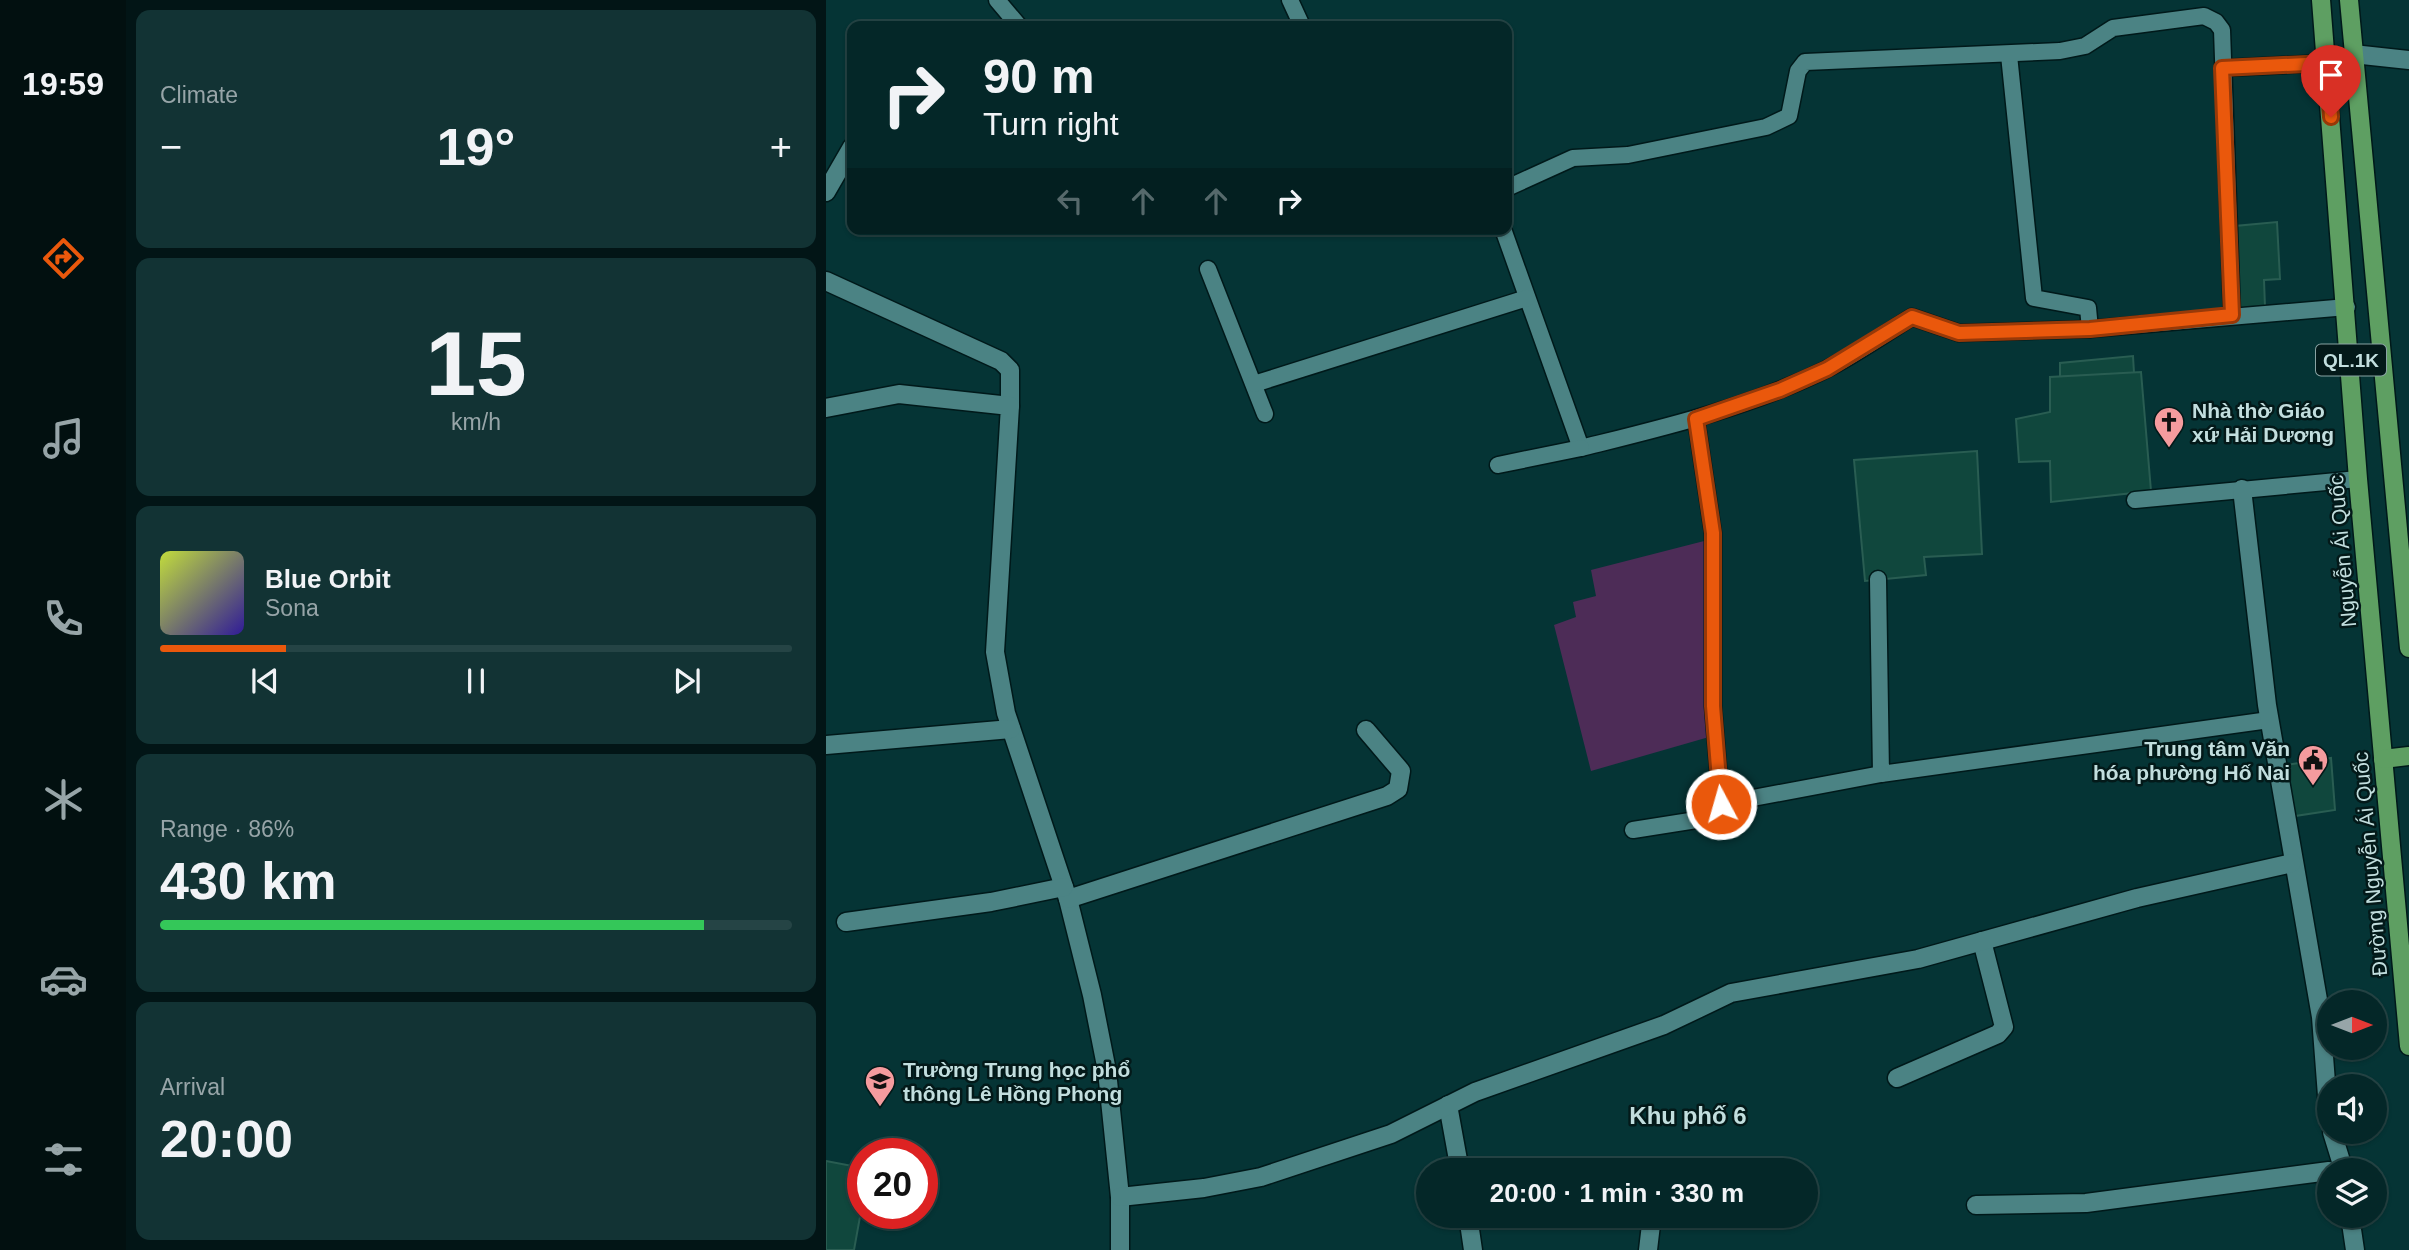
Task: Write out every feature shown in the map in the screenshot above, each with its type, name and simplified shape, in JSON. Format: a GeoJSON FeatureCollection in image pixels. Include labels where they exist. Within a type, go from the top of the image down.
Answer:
{"type":"FeatureCollection","features":[{"type":"Feature","properties":{"kind":"main road","name":"Nguyễn Ái Quốc"},"geometry":{"type":"LineString","coordinates":[[2322,0],[2379,720]]}},
{"type":"Feature","properties":{"kind":"main road","name":"QL.1K"},"geometry":{"type":"LineString","coordinates":[[2349,0],[2409,648]]}},
{"type":"Feature","properties":{"kind":"main road","name":"Đường Nguyễn Ái Quốc"},"geometry":{"type":"LineString","coordinates":[[2379,720],[2409,1046]]}},
{"type":"Feature","properties":{"kind":"main road"},"geometry":{"type":"LineString","coordinates":[[2383,759],[2409,756]]}},
{"type":"Feature","properties":{"kind":"street"},"geometry":{"type":"LineString","coordinates":[[2353,54],[2409,60]]}},
{"type":"Feature","properties":{"kind":"street"},"geometry":{"type":"LineString","coordinates":[[826,192],[847,156]]}},
{"type":"Feature","properties":{"kind":"street"},"geometry":{"type":"LineString","coordinates":[[826,281],[1001,361],[1010,370],[995,652],[1011,729],[1066,893],[1092,995],[1107,1071],[1120,1197],[1121,1250]]}},
{"type":"Feature","properties":{"kind":"street"},"geometry":{"type":"LineString","coordinates":[[826,408],[899,394],[1010,406]]}},
{"type":"Feature","properties":{"kind":"street"},"geometry":{"type":"LineString","coordinates":[[2242,489],[2269,720],[2321,1017],[2325,1074]]}},
{"type":"Feature","properties":{"kind":"street"},"geometry":{"type":"LineString","coordinates":[[826,745],[1011,729]]}},
{"type":"Feature","properties":{"kind":"street"},"geometry":{"type":"LineString","coordinates":[[846,922],[1066,893],[1393,793],[1400,784],[1401,771],[1366,730]]}},
{"type":"Feature","properties":{"kind":"street"},"geometry":{"type":"LineString","coordinates":[[1120,1197],[1204,1188],[1261,1177],[1391,1134],[1475,1092],[1664,1025],[1731,993],[1918,959],[2137,898],[2292,863]]}},
{"type":"Feature","properties":{"kind":"street"},"geometry":{"type":"LineString","coordinates":[[1897,1078],[1998,1034],[2004,1027],[1982,941]]}},
{"type":"Feature","properties":{"kind":"street"},"geometry":{"type":"LineString","coordinates":[[1448,1105],[1458,1158]]}},
{"type":"Feature","properties":{"kind":"street"},"geometry":{"type":"LineString","coordinates":[[1976,1205],[2086,1203],[2317,1174]]}},
{"type":"Feature","properties":{"kind":"street"},"geometry":{"type":"LineString","coordinates":[[1470,1228],[1473,1250]]}},
{"type":"Feature","properties":{"kind":"street"},"geometry":{"type":"LineString","coordinates":[[1648,1250],[1651,1228]]}},
{"type":"Feature","properties":{"kind":"street"},"geometry":{"type":"LineString","coordinates":[[2352,1228],[2355,1250]]}},
{"type":"Feature","properties":{"kind":"lane"},"geometry":{"type":"LineString","coordinates":[[997,0],[1015,21]]}},
{"type":"Feature","properties":{"kind":"lane"},"geometry":{"type":"LineString","coordinates":[[1290,0],[1300,21]]}},
{"type":"Feature","properties":{"kind":"lane"},"geometry":{"type":"LineString","coordinates":[[1512,186],[1573,158],[1628,155],[1766,127],[1789,116],[1798,71],[1805,62],[2060,51],[2085,46],[2113,29],[2204,16],[2216,22],[2222,30],[2232,315]]}},
{"type":"Feature","properties":{"kind":"lane"},"geometry":{"type":"LineString","coordinates":[[2010,55],[2035,298],[2088,308],[2090,329]]}},
{"type":"Feature","properties":{"kind":"lane"},"geometry":{"type":"LineString","coordinates":[[2222,68],[2327,63]]}},
{"type":"Feature","properties":{"kind":"lane"},"geometry":{"type":"LineString","coordinates":[[1505,235],[1581,448]]}},
{"type":"Feature","properties":{"kind":"lane"},"geometry":{"type":"LineString","coordinates":[[1208,269],[1265,414]]}},
{"type":"Feature","properties":{"kind":"lane"},"geometry":{"type":"LineString","coordinates":[[1255,384],[1527,298]]}},
{"type":"Feature","properties":{"kind":"lane"},"geometry":{"type":"LineString","coordinates":[[1498,465],[1581,448],[1696,419],[1780,390],[1827,369],[1912,317],[1959,333],[2090,329],[2347,307]]}},
{"type":"Feature","properties":{"kind":"lane"},"geometry":{"type":"LineString","coordinates":[[1696,419],[1713,533],[1713,706],[1721,804]]}},
{"type":"Feature","properties":{"kind":"lane"},"geometry":{"type":"LineString","coordinates":[[2135,499],[2358,479]]}},
{"type":"Feature","properties":{"kind":"lane"},"geometry":{"type":"LineString","coordinates":[[1878,579],[1881,774]]}},
{"type":"Feature","properties":{"kind":"lane"},"geometry":{"type":"LineString","coordinates":[[1633,830],[1709,818],[1721,804],[1881,774],[2269,720]]}},
{"type":"Feature","properties":{"kind":"shaded area"},"geometry":{"type":"Polygon","coordinates":[[[1708,540],[1709,737],[1591,771],[1554,625],[1576,617],[1573,602],[1596,596],[1591,570],[1708,540]]]}},
{"type":"Feature","properties":{"kind":"building"},"geometry":{"type":"Polygon","coordinates":[[[2277,222],[2280,279],[2264,280],[2265,307],[2238,308],[2235,226],[2277,222]]]}},
{"type":"Feature","properties":{"kind":"building"},"geometry":{"type":"Polygon","coordinates":[[[2133,356],[2134,373],[2060,377],[2060,363],[2133,356]]]}},
{"type":"Feature","properties":{"kind":"building"},"geometry":{"type":"Polygon","coordinates":[[[2141,372],[2151,491],[2051,502],[2050,461],[2019,462],[2016,419],[2050,412],[2050,377],[2141,372]]]}},
{"type":"Feature","properties":{"kind":"building"},"geometry":{"type":"Polygon","coordinates":[[[1977,451],[1982,554],[1924,557],[1926,575],[1865,581],[1854,460],[1977,451]]]}},
{"type":"Feature","properties":{"kind":"building"},"geometry":{"type":"Polygon","coordinates":[[[2331,758],[2335,810],[2295,816],[2286,765],[2331,758]]]}},
{"type":"Feature","properties":{"kind":"building"},"geometry":{"type":"Polygon","coordinates":[[[826,1161],[847,1165],[847,1229],[858,1229],[854,1250],[826,1250],[826,1161]]]}},
{"type":"Feature","properties":{"kind":"place","name":"Nhà thờ Giáo xứ Hải Dương"},"geometry":{"type":"Point","coordinates":[2169,449]}},
{"type":"Feature","properties":{"kind":"place","name":"Trung tâm Văn hóa phường Hố Nai"},"geometry":{"type":"Point","coordinates":[2313,787]}},
{"type":"Feature","properties":{"kind":"place","name":"Trường Trung học phổ thông Lê Hồng Phong"},"geometry":{"type":"Point","coordinates":[880,1108]}},
{"type":"Feature","properties":{"kind":"district","name":"Khu phố 6"},"geometry":{"type":"Point","coordinates":[1688,1115]}},
{"type":"Feature","properties":{"kind":"route"},"geometry":{"type":"LineString","coordinates":[[1721,804],[1713,706],[1712,510],[1696,419],[1780,390],[1827,369],[1912,317],[1959,333],[2090,329],[2232,315],[2222,68],[2327,63],[2331,117]]}}]}
